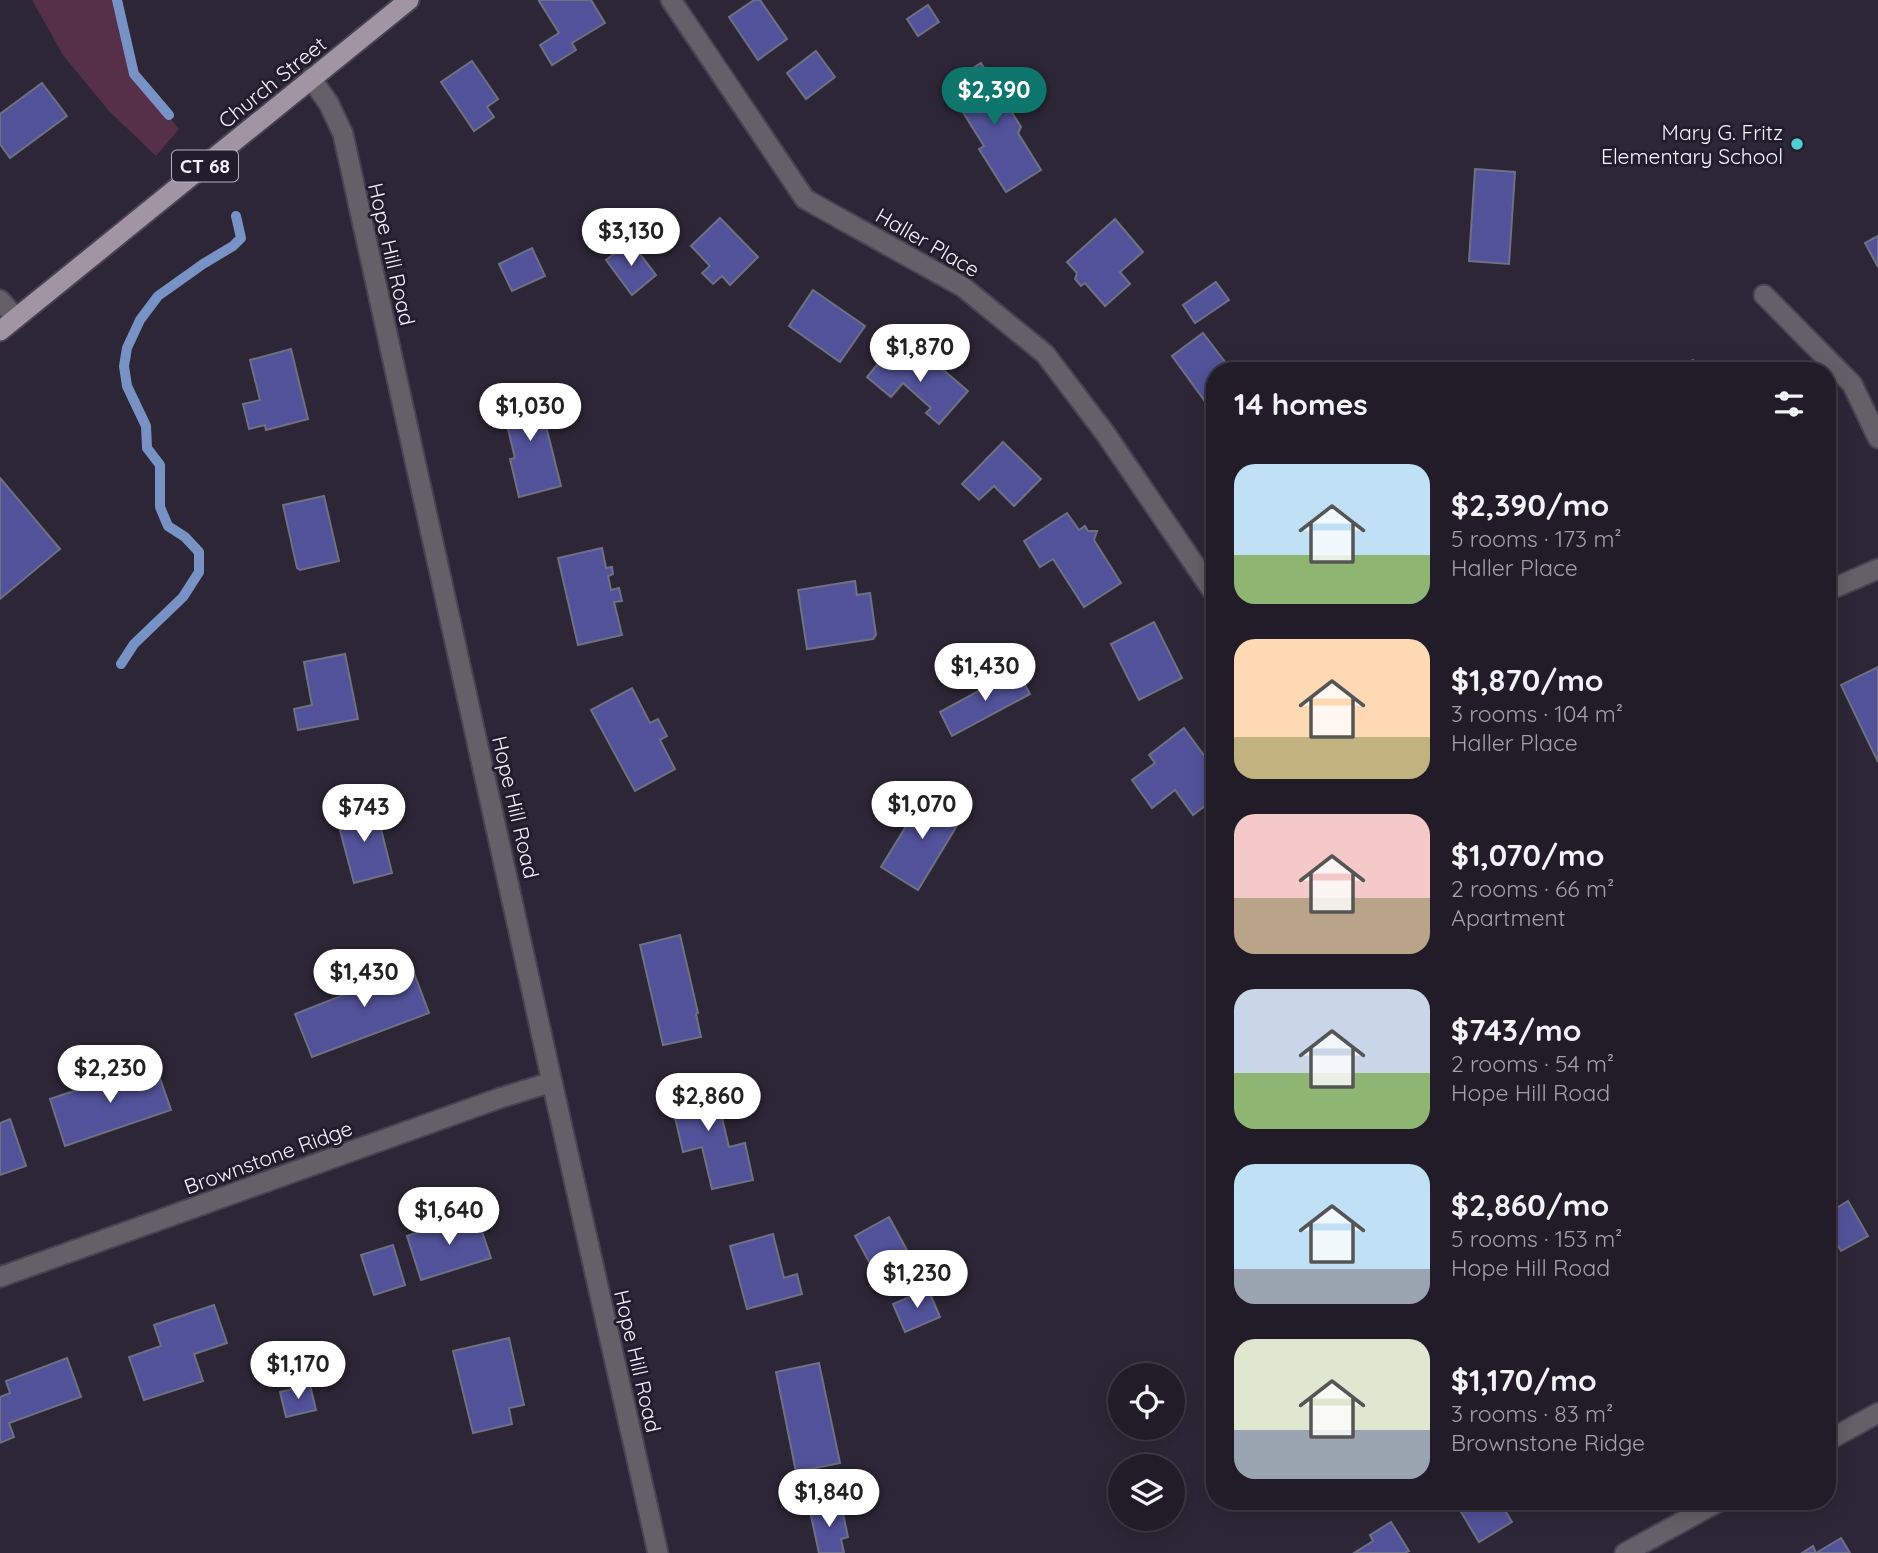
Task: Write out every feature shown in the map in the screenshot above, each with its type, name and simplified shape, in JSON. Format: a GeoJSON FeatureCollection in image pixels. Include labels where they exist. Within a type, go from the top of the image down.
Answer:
{"type":"FeatureCollection","features":[{"type":"Feature","properties":{"kind":"main road","name":"Church Street"},"geometry":{"type":"LineString","coordinates":[[0,331],[409,0]]}},
{"type":"Feature","properties":{"kind":"street","name":"Haller Place"},"geometry":{"type":"LineString","coordinates":[[671,0],[806,199],[963,287],[1045,354],[1105,433],[1206,581]]}},
{"type":"Feature","properties":{"kind":"street","name":"Hope Hill Road"},"geometry":{"type":"LineString","coordinates":[[311,79],[329,104],[342,134],[658,1553]]}},
{"type":"Feature","properties":{"kind":"street"},"geometry":{"type":"LineString","coordinates":[[1764,295],[1830,362]]}},
{"type":"Feature","properties":{"kind":"street"},"geometry":{"type":"LineString","coordinates":[[0,300],[16,318]]}},
{"type":"Feature","properties":{"kind":"street"},"geometry":{"type":"LineString","coordinates":[[1836,368],[1852,384],[1878,438]]}},
{"type":"Feature","properties":{"kind":"street"},"geometry":{"type":"LineString","coordinates":[[1836,587],[1878,569]]}},
{"type":"Feature","properties":{"kind":"street","name":"Brownstone Ridge"},"geometry":{"type":"LineString","coordinates":[[0,1277],[500,1098],[552,1082]]}},
{"type":"Feature","properties":{"kind":"street"},"geometry":{"type":"LineString","coordinates":[[1836,1436],[1878,1413]]}},
{"type":"Feature","properties":{"kind":"street"},"geometry":{"type":"LineString","coordinates":[[1625,1553],[1703,1510]]}},
{"type":"Feature","properties":{"kind":"shaded area"},"geometry":{"type":"Polygon","coordinates":[[[32,0],[117,0],[134,74],[179,129],[156,156],[108,110],[63,55],[32,0]]]}},
{"type":"Feature","properties":{"kind":"building"},"geometry":{"type":"Polygon","coordinates":[[[591,0],[605,23],[572,43],[576,50],[552,65],[540,45],[559,33],[539,1],[591,0]]]}},
{"type":"Feature","properties":{"kind":"building"},"geometry":{"type":"Polygon","coordinates":[[[754,0],[760,0],[787,39],[758,60],[729,17],[754,0]]]}},
{"type":"Feature","properties":{"kind":"building"},"geometry":{"type":"Polygon","coordinates":[[[928,5],[939,22],[918,36],[907,19],[928,5]]]}},
{"type":"Feature","properties":{"kind":"building"},"geometry":{"type":"Polygon","coordinates":[[[816,51],[835,77],[806,99],[787,73],[816,51]]]}},
{"type":"Feature","properties":{"kind":"building"},"geometry":{"type":"Polygon","coordinates":[[[472,61],[498,99],[487,107],[494,117],[474,131],[441,82],[472,61]]]}},
{"type":"Feature","properties":{"kind":"building"},"geometry":{"type":"Polygon","coordinates":[[[981,63],[1021,127],[1018,133],[1041,170],[1006,192],[979,149],[984,146],[946,85],[981,63]]]}},
{"type":"Feature","properties":{"kind":"building"},"geometry":{"type":"Polygon","coordinates":[[[42,83],[67,116],[10,158],[0,144],[0,114],[42,83]]]}},
{"type":"Feature","properties":{"kind":"building"},"geometry":{"type":"Polygon","coordinates":[[[1475,169],[1515,172],[1509,264],[1469,261],[1475,169]]]}},
{"type":"Feature","properties":{"kind":"building"},"geometry":{"type":"Polygon","coordinates":[[[720,218],[758,257],[730,285],[722,276],[713,284],[702,273],[710,266],[691,246],[720,218]]]}},
{"type":"Feature","properties":{"kind":"building"},"geometry":{"type":"Polygon","coordinates":[[[1115,219],[1143,252],[1120,272],[1130,284],[1105,306],[1085,283],[1081,286],[1075,279],[1077,273],[1067,262],[1115,219]]]}},
{"type":"Feature","properties":{"kind":"building"},"geometry":{"type":"Polygon","coordinates":[[[1878,236],[1878,267],[1865,243],[1878,236]]]}},
{"type":"Feature","properties":{"kind":"building"},"geometry":{"type":"Polygon","coordinates":[[[630,241],[656,275],[632,295],[606,260],[630,241]]]}},
{"type":"Feature","properties":{"kind":"building"},"geometry":{"type":"Polygon","coordinates":[[[532,248],[545,276],[512,291],[499,264],[532,248]]]}},
{"type":"Feature","properties":{"kind":"building"},"geometry":{"type":"Polygon","coordinates":[[[1216,282],[1229,300],[1195,323],[1183,305],[1216,282]]]}},
{"type":"Feature","properties":{"kind":"building"},"geometry":{"type":"Polygon","coordinates":[[[813,290],[865,326],[840,362],[789,326],[813,290]]]}},
{"type":"Feature","properties":{"kind":"building"},"geometry":{"type":"Polygon","coordinates":[[[1203,333],[1225,362],[1206,362],[1204,400],[1172,356],[1203,333]]]}},
{"type":"Feature","properties":{"kind":"building"},"geometry":{"type":"Polygon","coordinates":[[[291,349],[308,419],[266,430],[265,425],[249,429],[243,404],[260,400],[250,360],[291,349]]]}},
{"type":"Feature","properties":{"kind":"building"},"geometry":{"type":"Polygon","coordinates":[[[889,350],[915,371],[927,356],[968,391],[939,424],[926,413],[931,408],[903,383],[891,397],[867,377],[889,350]]]}},
{"type":"Feature","properties":{"kind":"building"},"geometry":{"type":"Polygon","coordinates":[[[536,386],[561,486],[519,497],[510,459],[515,458],[500,396],[536,386]]]}},
{"type":"Feature","properties":{"kind":"building"},"geometry":{"type":"Polygon","coordinates":[[[1003,442],[1041,479],[1014,506],[994,486],[979,500],[962,484],[1003,442]]]}},
{"type":"Feature","properties":{"kind":"building"},"geometry":{"type":"Polygon","coordinates":[[[0,478],[60,549],[0,599],[0,478]]]}},
{"type":"Feature","properties":{"kind":"building"},"geometry":{"type":"Polygon","coordinates":[[[324,496],[339,561],[300,570],[297,568],[283,505],[324,496]]]}},
{"type":"Feature","properties":{"kind":"building"},"geometry":{"type":"Polygon","coordinates":[[[1067,513],[1079,530],[1085,526],[1088,531],[1097,531],[1094,540],[1121,583],[1084,607],[1053,559],[1040,567],[1024,541],[1067,513]]]}},
{"type":"Feature","properties":{"kind":"building"},"geometry":{"type":"Polygon","coordinates":[[[602,548],[606,568],[612,567],[613,574],[608,576],[611,590],[619,588],[622,601],[614,602],[622,635],[578,645],[558,558],[602,548]]]}},
{"type":"Feature","properties":{"kind":"building"},"geometry":{"type":"Polygon","coordinates":[[[855,581],[857,595],[870,593],[876,635],[873,639],[807,649],[798,590],[855,581]]]}},
{"type":"Feature","properties":{"kind":"building"},"geometry":{"type":"Polygon","coordinates":[[[1154,622],[1182,678],[1139,700],[1111,644],[1154,622]]]}},
{"type":"Feature","properties":{"kind":"building"},"geometry":{"type":"Polygon","coordinates":[[[345,654],[358,719],[298,730],[294,709],[312,705],[304,662],[345,654]]]}},
{"type":"Feature","properties":{"kind":"building"},"geometry":{"type":"Polygon","coordinates":[[[1878,667],[1878,762],[1841,685],[1878,667]]]}},
{"type":"Feature","properties":{"kind":"building"},"geometry":{"type":"Polygon","coordinates":[[[1017,670],[1030,694],[952,736],[940,712],[1017,670]]]}},
{"type":"Feature","properties":{"kind":"building"},"geometry":{"type":"Polygon","coordinates":[[[632,688],[650,723],[658,719],[667,736],[660,740],[675,769],[635,791],[591,710],[632,688]]]}},
{"type":"Feature","properties":{"kind":"building"},"geometry":{"type":"Polygon","coordinates":[[[1184,728],[1206,758],[1206,805],[1193,815],[1175,790],[1152,808],[1132,780],[1155,763],[1149,755],[1184,728]]]}},
{"type":"Feature","properties":{"kind":"building"},"geometry":{"type":"Polygon","coordinates":[[[927,792],[964,814],[918,890],[881,867],[927,792]]]}},
{"type":"Feature","properties":{"kind":"building"},"geometry":{"type":"Polygon","coordinates":[[[375,805],[392,873],[354,883],[336,815],[375,805]]]}},
{"type":"Feature","properties":{"kind":"building"},"geometry":{"type":"Polygon","coordinates":[[[680,935],[701,1037],[663,1045],[640,945],[680,935]]]}},
{"type":"Feature","properties":{"kind":"building"},"geometry":{"type":"Polygon","coordinates":[[[394,956],[397,964],[403,962],[406,971],[412,968],[429,1013],[312,1057],[295,1014],[374,983],[370,972],[377,969],[375,964],[394,956]]]}},
{"type":"Feature","properties":{"kind":"building"},"geometry":{"type":"Polygon","coordinates":[[[155,1064],[171,1110],[65,1146],[50,1099],[155,1064]]]}},
{"type":"Feature","properties":{"kind":"building"},"geometry":{"type":"Polygon","coordinates":[[[712,1077],[729,1147],[745,1143],[753,1180],[712,1189],[702,1147],[683,1152],[668,1087],[712,1077]]]}},
{"type":"Feature","properties":{"kind":"building"},"geometry":{"type":"Polygon","coordinates":[[[10,1119],[26,1166],[0,1175],[0,1123],[10,1119]]]}},
{"type":"Feature","properties":{"kind":"building"},"geometry":{"type":"Polygon","coordinates":[[[1848,1201],[1868,1236],[1841,1251],[1836,1242],[1836,1208],[1848,1201]]]}},
{"type":"Feature","properties":{"kind":"building"},"geometry":{"type":"Polygon","coordinates":[[[476,1214],[491,1258],[421,1280],[407,1236],[476,1214]]]}},
{"type":"Feature","properties":{"kind":"building"},"geometry":{"type":"Polygon","coordinates":[[[889,1217],[914,1263],[880,1282],[855,1236],[889,1217]]]}},
{"type":"Feature","properties":{"kind":"building"},"geometry":{"type":"Polygon","coordinates":[[[773,1234],[784,1278],[797,1274],[802,1294],[747,1309],[730,1246],[773,1234]]]}},
{"type":"Feature","properties":{"kind":"building"},"geometry":{"type":"Polygon","coordinates":[[[393,1245],[405,1285],[374,1295],[361,1255],[393,1245]]]}},
{"type":"Feature","properties":{"kind":"building"},"geometry":{"type":"Polygon","coordinates":[[[928,1289],[940,1317],[905,1332],[893,1304],[928,1289]]]}},
{"type":"Feature","properties":{"kind":"building"},"geometry":{"type":"Polygon","coordinates":[[[214,1305],[227,1343],[194,1354],[203,1381],[144,1400],[129,1357],[161,1346],[154,1325],[214,1305]]]}},
{"type":"Feature","properties":{"kind":"building"},"geometry":{"type":"Polygon","coordinates":[[[509,1338],[524,1405],[509,1408],[512,1424],[473,1433],[453,1351],[509,1338]]]}},
{"type":"Feature","properties":{"kind":"building"},"geometry":{"type":"Polygon","coordinates":[[[67,1358],[81,1397],[9,1423],[14,1437],[0,1443],[0,1397],[10,1393],[6,1381],[67,1358]]]}},
{"type":"Feature","properties":{"kind":"building"},"geometry":{"type":"Polygon","coordinates":[[[819,1363],[840,1463],[796,1472],[776,1372],[819,1363]]]}},
{"type":"Feature","properties":{"kind":"building"},"geometry":{"type":"Polygon","coordinates":[[[310,1385],[316,1410],[286,1417],[280,1392],[310,1385]]]}},
{"type":"Feature","properties":{"kind":"building"},"geometry":{"type":"Polygon","coordinates":[[[841,1504],[848,1537],[841,1539],[844,1553],[819,1553],[810,1511],[841,1504]]]}},
{"type":"Feature","properties":{"kind":"building"},"geometry":{"type":"Polygon","coordinates":[[[1460,1510],[1505,1510],[1512,1522],[1479,1542],[1460,1510]]]}},
{"type":"Feature","properties":{"kind":"building"},"geometry":{"type":"Polygon","coordinates":[[[1391,1522],[1409,1551],[1354,1553],[1373,1541],[1370,1535],[1391,1522]]]}},
{"type":"Feature","properties":{"kind":"building"},"geometry":{"type":"Polygon","coordinates":[[[1841,1538],[1850,1553],[1816,1553],[1841,1538]]]}},
{"type":"Feature","properties":{"kind":"building"},"geometry":{"type":"Polygon","coordinates":[[[1813,1546],[1816,1553],[1802,1553],[1813,1546]]]}},
{"type":"Feature","properties":{"kind":"waterway"},"geometry":{"type":"LineString","coordinates":[[117,0],[134,74],[169,115]]}},
{"type":"Feature","properties":{"kind":"waterway"},"geometry":{"type":"LineString","coordinates":[[121,664],[134,644],[183,597],[199,572],[199,552],[185,537],[168,526],[160,507],[160,465],[147,448],[146,426],[127,386],[124,366],[127,348],[140,320],[158,296],[241,238],[236,216]]}},
{"type":"Feature","properties":{"kind":"place","name":"Mary G. Fritz Elementary School"},"geometry":{"type":"Point","coordinates":[1797,144]}}]}
